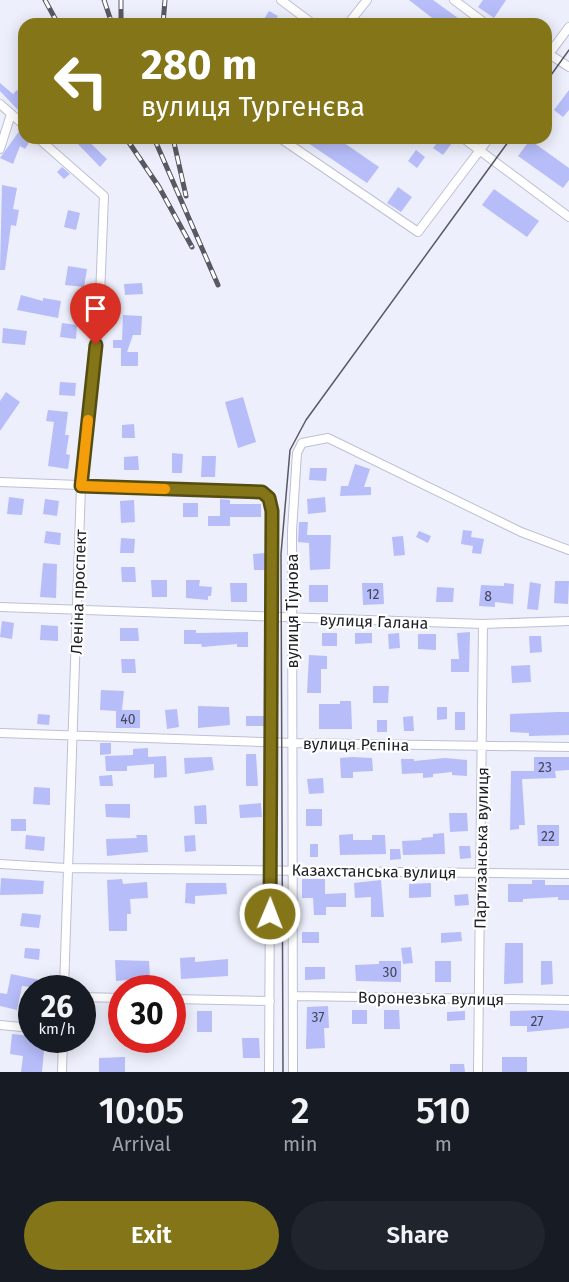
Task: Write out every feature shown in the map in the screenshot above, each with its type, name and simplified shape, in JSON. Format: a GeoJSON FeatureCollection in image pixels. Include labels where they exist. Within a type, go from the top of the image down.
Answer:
{"type":"FeatureCollection","features":[{"type":"Feature","properties":{"kind":"street"},"geometry":{"type":"LineString","coordinates":[[281,0],[305,18]]}},
{"type":"Feature","properties":{"kind":"street"},"geometry":{"type":"LineString","coordinates":[[353,18],[367,0]]}},
{"type":"Feature","properties":{"kind":"street"},"geometry":{"type":"LineString","coordinates":[[454,0],[478,18]]}},
{"type":"Feature","properties":{"kind":"street"},"geometry":{"type":"LineString","coordinates":[[552,50],[569,27]]}},
{"type":"Feature","properties":{"kind":"street"},"geometry":{"type":"LineString","coordinates":[[552,58],[569,67]]}},
{"type":"Feature","properties":{"kind":"street"},"geometry":{"type":"LineString","coordinates":[[0,104],[18,120]]}},
{"type":"Feature","properties":{"kind":"street"},"geometry":{"type":"LineString","coordinates":[[0,149],[11,114]]}},
{"type":"Feature","properties":{"kind":"street","name":"Леніна проспект"},"geometry":{"type":"LineString","coordinates":[[45,144],[104,196],[99,321],[81,486],[74,736],[66,868],[64,975]]}},
{"type":"Feature","properties":{"kind":"street"},"geometry":{"type":"LineString","coordinates":[[289,144],[418,232],[485,144]]}},
{"type":"Feature","properties":{"kind":"street"},"geometry":{"type":"LineString","coordinates":[[471,144],[569,217]]}},
{"type":"Feature","properties":{"kind":"street","name":"вулиця Тіунова"},"geometry":{"type":"LineString","coordinates":[[293,1072],[292,531],[297,453],[302,443],[328,438],[520,532],[569,550]]}},
{"type":"Feature","properties":{"kind":"street"},"geometry":{"type":"LineString","coordinates":[[0,482],[81,486]]}},
{"type":"Feature","properties":{"kind":"street","name":"вулиця Тіунова"},"geometry":{"type":"LineString","coordinates":[[81,486],[262,492],[269,498],[272,511],[269,1072]]}},
{"type":"Feature","properties":{"kind":"street","name":"вулиця Галана"},"geometry":{"type":"LineString","coordinates":[[0,607],[483,624],[569,621]]}},
{"type":"Feature","properties":{"kind":"street","name":"Партизанська вулиця"},"geometry":{"type":"LineString","coordinates":[[478,1072],[483,624]]}},
{"type":"Feature","properties":{"kind":"street","name":"вулиця Рєпіна"},"geometry":{"type":"LineString","coordinates":[[0,733],[292,743],[569,747]]}},
{"type":"Feature","properties":{"kind":"street","name":"Казахстанська вулиця"},"geometry":{"type":"LineString","coordinates":[[0,864],[66,868],[569,874]]}},
{"type":"Feature","properties":{"kind":"street","name":"Воронезька вулиця"},"geometry":{"type":"LineString","coordinates":[[294,996],[569,1000]]}},
{"type":"Feature","properties":{"kind":"street"},"geometry":{"type":"LineString","coordinates":[[186,999],[270,1001]]}},
{"type":"Feature","properties":{"kind":"street"},"geometry":{"type":"LineString","coordinates":[[0,1025],[18,1027]]}},
{"type":"Feature","properties":{"kind":"street"},"geometry":{"type":"LineString","coordinates":[[62,1072],[63,1053]]}},
{"type":"Feature","properties":{"kind":"building"},"geometry":{"type":"Polygon","coordinates":[[[409,0],[433,0],[458,18],[432,18],[409,0]]]}},
{"type":"Feature","properties":{"kind":"building"},"geometry":{"type":"Polygon","coordinates":[[[483,0],[506,0],[494,18],[478,7],[483,0]]]}},
{"type":"Feature","properties":{"kind":"building"},"geometry":{"type":"Polygon","coordinates":[[[269,11],[278,16],[277,18],[265,18],[269,11]]]}},
{"type":"Feature","properties":{"kind":"building"},"geometry":{"type":"Polygon","coordinates":[[[0,83],[13,94],[18,91],[18,110],[0,91],[0,83]]]}},
{"type":"Feature","properties":{"kind":"building"},"geometry":{"type":"Polygon","coordinates":[[[569,90],[569,110],[563,117],[554,110],[569,90]]]}},
{"type":"Feature","properties":{"kind":"building"},"geometry":{"type":"Polygon","coordinates":[[[18,133],[18,144],[28,144],[25,149],[20,146],[13,164],[0,158],[18,133]]]}},
{"type":"Feature","properties":{"kind":"building"},"geometry":{"type":"Polygon","coordinates":[[[78,144],[91,144],[107,159],[100,167],[78,144]]]}},
{"type":"Feature","properties":{"kind":"building"},"geometry":{"type":"Polygon","coordinates":[[[309,144],[346,144],[379,167],[367,183],[309,144]]]}},
{"type":"Feature","properties":{"kind":"building"},"geometry":{"type":"Polygon","coordinates":[[[436,144],[451,144],[443,155],[433,148],[436,144]]]}},
{"type":"Feature","properties":{"kind":"building"},"geometry":{"type":"Polygon","coordinates":[[[527,144],[536,144],[569,168],[569,180],[563,188],[518,156],[527,144]]]}},
{"type":"Feature","properties":{"kind":"building"},"geometry":{"type":"Polygon","coordinates":[[[416,150],[425,157],[417,168],[408,161],[416,150]]]}},
{"type":"Feature","properties":{"kind":"building"},"geometry":{"type":"Polygon","coordinates":[[[62,167],[70,174],[64,179],[57,172],[62,167]]]}},
{"type":"Feature","properties":{"kind":"building"},"geometry":{"type":"Polygon","coordinates":[[[2,185],[17,188],[13,209],[19,210],[16,226],[11,225],[5,270],[0,270],[2,185]]]}},
{"type":"Feature","properties":{"kind":"building"},"geometry":{"type":"Polygon","coordinates":[[[398,187],[412,197],[401,212],[387,203],[398,187]]]}},
{"type":"Feature","properties":{"kind":"building"},"geometry":{"type":"Polygon","coordinates":[[[494,189],[539,221],[527,237],[482,205],[494,189]]]}},
{"type":"Feature","properties":{"kind":"building"},"geometry":{"type":"Polygon","coordinates":[[[68,210],[80,213],[76,230],[64,227],[68,210]]]}},
{"type":"Feature","properties":{"kind":"building"},"geometry":{"type":"Polygon","coordinates":[[[68,266],[87,269],[84,287],[65,285],[68,266]]]}},
{"type":"Feature","properties":{"kind":"building"},"geometry":{"type":"Polygon","coordinates":[[[142,283],[143,294],[125,295],[124,284],[142,283]]]}},
{"type":"Feature","properties":{"kind":"building"},"geometry":{"type":"Polygon","coordinates":[[[21,295],[43,301],[43,298],[61,301],[58,318],[17,310],[21,295]]]}},
{"type":"Feature","properties":{"kind":"building"},"geometry":{"type":"Polygon","coordinates":[[[123,315],[142,316],[141,335],[133,335],[127,352],[138,352],[138,366],[121,366],[121,348],[113,348],[113,340],[122,340],[123,315]]]}},
{"type":"Feature","properties":{"kind":"building"},"geometry":{"type":"Polygon","coordinates":[[[62,323],[77,325],[76,339],[60,337],[62,323]]]}},
{"type":"Feature","properties":{"kind":"building"},"geometry":{"type":"Polygon","coordinates":[[[3,328],[27,331],[25,345],[2,343],[3,328]]]}},
{"type":"Feature","properties":{"kind":"building"},"geometry":{"type":"Polygon","coordinates":[[[60,382],[76,383],[75,396],[59,395],[60,382]]]}},
{"type":"Feature","properties":{"kind":"building"},"geometry":{"type":"Polygon","coordinates":[[[6,392],[20,402],[0,431],[0,401],[6,392]]]}},
{"type":"Feature","properties":{"kind":"building"},"geometry":{"type":"Polygon","coordinates":[[[243,397],[256,442],[238,448],[225,402],[243,397]]]}},
{"type":"Feature","properties":{"kind":"building"},"geometry":{"type":"Polygon","coordinates":[[[48,410],[68,412],[65,435],[69,435],[66,454],[70,455],[68,469],[48,466],[54,422],[46,421],[48,410]]]}},
{"type":"Feature","properties":{"kind":"building"},"geometry":{"type":"Polygon","coordinates":[[[134,424],[135,438],[122,438],[122,425],[134,424]]]}},
{"type":"Feature","properties":{"kind":"building"},"geometry":{"type":"Polygon","coordinates":[[[172,453],[183,454],[182,473],[172,473],[172,453]]]}},
{"type":"Feature","properties":{"kind":"building"},"geometry":{"type":"Polygon","coordinates":[[[138,456],[139,470],[124,470],[124,457],[138,456]]]}},
{"type":"Feature","properties":{"kind":"building"},"geometry":{"type":"Polygon","coordinates":[[[202,456],[216,456],[215,477],[201,477],[202,456]]]}},
{"type":"Feature","properties":{"kind":"building"},"geometry":{"type":"Polygon","coordinates":[[[355,464],[370,469],[364,487],[371,487],[371,495],[340,496],[341,486],[348,486],[355,464]]]}},
{"type":"Feature","properties":{"kind":"building"},"geometry":{"type":"Polygon","coordinates":[[[310,468],[327,468],[326,481],[309,480],[310,468]]]}},
{"type":"Feature","properties":{"kind":"building"},"geometry":{"type":"Polygon","coordinates":[[[9,497],[24,499],[22,515],[7,514],[9,497]]]}},
{"type":"Feature","properties":{"kind":"building"},"geometry":{"type":"Polygon","coordinates":[[[325,497],[326,512],[308,514],[307,499],[325,497]]]}},
{"type":"Feature","properties":{"kind":"building"},"geometry":{"type":"Polygon","coordinates":[[[45,499],[59,501],[57,516],[43,514],[45,499]]]}},
{"type":"Feature","properties":{"kind":"building"},"geometry":{"type":"Polygon","coordinates":[[[220,499],[230,500],[230,504],[261,504],[261,517],[230,517],[230,526],[208,526],[208,516],[220,516],[220,499]]]}},
{"type":"Feature","properties":{"kind":"building"},"geometry":{"type":"Polygon","coordinates":[[[134,500],[135,522],[121,523],[120,501],[134,500]]]}},
{"type":"Feature","properties":{"kind":"building"},"geometry":{"type":"Polygon","coordinates":[[[183,503],[198,503],[198,517],[183,517],[183,503]]]}},
{"type":"Feature","properties":{"kind":"building"},"geometry":{"type":"Polygon","coordinates":[[[299,522],[308,522],[307,535],[331,535],[330,569],[310,570],[309,543],[298,542],[299,522]]]}},
{"type":"Feature","properties":{"kind":"building"},"geometry":{"type":"Polygon","coordinates":[[[463,530],[472,531],[471,537],[484,539],[481,554],[472,553],[473,546],[461,544],[463,530]]]}},
{"type":"Feature","properties":{"kind":"building"},"geometry":{"type":"Polygon","coordinates":[[[46,531],[61,533],[60,545],[44,543],[46,531]]]}},
{"type":"Feature","properties":{"kind":"building"},"geometry":{"type":"Polygon","coordinates":[[[419,531],[431,536],[428,543],[416,537],[419,531]]]}},
{"type":"Feature","properties":{"kind":"building"},"geometry":{"type":"Polygon","coordinates":[[[403,536],[405,555],[394,556],[392,537],[403,536]]]}},
{"type":"Feature","properties":{"kind":"building"},"geometry":{"type":"Polygon","coordinates":[[[121,538],[135,539],[134,553],[120,553],[121,538]]]}},
{"type":"Feature","properties":{"kind":"building"},"geometry":{"type":"Polygon","coordinates":[[[265,553],[265,570],[254,570],[253,554],[265,553]]]}},
{"type":"Feature","properties":{"kind":"building"},"geometry":{"type":"Polygon","coordinates":[[[43,563],[57,564],[56,598],[40,597],[43,563]]]}},
{"type":"Feature","properties":{"kind":"building"},"geometry":{"type":"Polygon","coordinates":[[[121,567],[135,567],[136,582],[122,582],[121,567]]]}},
{"type":"Feature","properties":{"kind":"building"},"geometry":{"type":"Polygon","coordinates":[[[151,580],[167,580],[167,597],[152,597],[151,580]]]}},
{"type":"Feature","properties":{"kind":"building"},"geometry":{"type":"Polygon","coordinates":[[[186,580],[200,580],[199,586],[212,587],[208,600],[186,598],[186,580]]]}},
{"type":"Feature","properties":{"kind":"building"},"geometry":{"type":"Polygon","coordinates":[[[555,581],[569,581],[568,604],[554,603],[555,581]]]}},
{"type":"Feature","properties":{"kind":"building"},"geometry":{"type":"Polygon","coordinates":[[[530,582],[541,584],[538,610],[527,609],[530,582]]]}},
{"type":"Feature","properties":{"kind":"building"},"geometry":{"type":"Polygon","coordinates":[[[230,583],[247,583],[247,602],[231,602],[230,583]]]}},
{"type":"Feature","properties":{"kind":"building"},"geometry":{"type":"Polygon","coordinates":[[[362,583],[383,583],[384,604],[363,605],[362,583]]]}},
{"type":"Feature","properties":{"kind":"building"},"geometry":{"type":"Polygon","coordinates":[[[504,583],[514,584],[513,604],[495,602],[495,607],[479,606],[481,585],[504,586],[504,583]]]}},
{"type":"Feature","properties":{"kind":"building"},"geometry":{"type":"Polygon","coordinates":[[[309,585],[328,585],[328,602],[309,602],[309,585]]]}},
{"type":"Feature","properties":{"kind":"building"},"geometry":{"type":"Polygon","coordinates":[[[437,587],[454,588],[453,602],[436,602],[437,587]]]}},
{"type":"Feature","properties":{"kind":"building"},"geometry":{"type":"Polygon","coordinates":[[[2,621],[14,623],[12,639],[0,637],[2,621]]]}},
{"type":"Feature","properties":{"kind":"building"},"geometry":{"type":"Polygon","coordinates":[[[41,625],[58,626],[58,641],[40,640],[41,625]]]}},
{"type":"Feature","properties":{"kind":"building"},"geometry":{"type":"Polygon","coordinates":[[[120,628],[138,628],[139,641],[120,641],[120,628]]]}},
{"type":"Feature","properties":{"kind":"building"},"geometry":{"type":"Polygon","coordinates":[[[184,630],[196,630],[196,633],[248,632],[248,647],[237,647],[237,644],[202,647],[201,644],[184,644],[184,630]]]}},
{"type":"Feature","properties":{"kind":"building"},"geometry":{"type":"Polygon","coordinates":[[[470,632],[469,672],[451,672],[451,659],[459,659],[457,633],[470,632]]]}},
{"type":"Feature","properties":{"kind":"building"},"geometry":{"type":"Polygon","coordinates":[[[322,633],[337,633],[337,646],[322,646],[322,633]]]}},
{"type":"Feature","properties":{"kind":"building"},"geometry":{"type":"Polygon","coordinates":[[[355,633],[372,633],[372,643],[355,644],[355,633]]]}},
{"type":"Feature","properties":{"kind":"building"},"geometry":{"type":"Polygon","coordinates":[[[399,633],[400,648],[389,649],[388,634],[399,633]]]}},
{"type":"Feature","properties":{"kind":"building"},"geometry":{"type":"Polygon","coordinates":[[[418,634],[436,634],[436,650],[418,649],[418,634]]]}},
{"type":"Feature","properties":{"kind":"building"},"geometry":{"type":"Polygon","coordinates":[[[529,636],[541,636],[542,652],[530,653],[529,636]]]}},
{"type":"Feature","properties":{"kind":"building"},"geometry":{"type":"Polygon","coordinates":[[[309,655],[327,656],[327,669],[321,669],[321,693],[307,693],[309,655]]]}},
{"type":"Feature","properties":{"kind":"building"},"geometry":{"type":"Polygon","coordinates":[[[121,659],[135,659],[136,673],[122,673],[121,659]]]}},
{"type":"Feature","properties":{"kind":"building"},"geometry":{"type":"Polygon","coordinates":[[[530,665],[531,682],[512,683],[511,666],[530,665]]]}},
{"type":"Feature","properties":{"kind":"building"},"geometry":{"type":"Polygon","coordinates":[[[373,686],[389,686],[388,703],[373,703],[373,686]]]}},
{"type":"Feature","properties":{"kind":"building"},"geometry":{"type":"Polygon","coordinates":[[[101,690],[124,691],[122,710],[140,710],[140,728],[116,728],[116,711],[100,710],[101,690]]]}},
{"type":"Feature","properties":{"kind":"building"},"geometry":{"type":"Polygon","coordinates":[[[340,701],[351,701],[352,729],[319,729],[319,704],[340,704],[340,701]]]}},
{"type":"Feature","properties":{"kind":"building"},"geometry":{"type":"Polygon","coordinates":[[[198,706],[229,707],[230,725],[198,728],[198,706]]]}},
{"type":"Feature","properties":{"kind":"building"},"geometry":{"type":"Polygon","coordinates":[[[437,707],[447,707],[447,719],[437,720],[437,707]]]}},
{"type":"Feature","properties":{"kind":"building"},"geometry":{"type":"Polygon","coordinates":[[[177,709],[179,727],[167,729],[165,710],[177,709]]]}},
{"type":"Feature","properties":{"kind":"building"},"geometry":{"type":"Polygon","coordinates":[[[455,712],[465,712],[465,730],[455,730],[455,712]]]}},
{"type":"Feature","properties":{"kind":"building"},"geometry":{"type":"Polygon","coordinates":[[[569,712],[569,735],[529,736],[529,733],[510,732],[510,714],[569,712]]]}},
{"type":"Feature","properties":{"kind":"building"},"geometry":{"type":"Polygon","coordinates":[[[38,714],[50,715],[49,725],[37,724],[38,714]]]}},
{"type":"Feature","properties":{"kind":"building"},"geometry":{"type":"Polygon","coordinates":[[[246,716],[265,716],[264,726],[246,726],[246,716]]]}},
{"type":"Feature","properties":{"kind":"building"},"geometry":{"type":"Polygon","coordinates":[[[413,716],[414,731],[404,731],[403,717],[413,716]]]}},
{"type":"Feature","properties":{"kind":"building"},"geometry":{"type":"Polygon","coordinates":[[[377,720],[387,720],[387,732],[377,732],[377,720]]]}},
{"type":"Feature","properties":{"kind":"building"},"geometry":{"type":"Polygon","coordinates":[[[100,743],[111,743],[111,754],[100,755],[100,743]]]}},
{"type":"Feature","properties":{"kind":"building"},"geometry":{"type":"Polygon","coordinates":[[[148,748],[148,757],[166,756],[167,777],[154,778],[154,764],[127,766],[127,771],[106,771],[105,756],[133,755],[133,749],[148,748]]]}},
{"type":"Feature","properties":{"kind":"building"},"geometry":{"type":"Polygon","coordinates":[[[246,754],[256,754],[258,786],[246,786],[246,754]]]}},
{"type":"Feature","properties":{"kind":"building"},"geometry":{"type":"Polygon","coordinates":[[[212,757],[214,770],[185,774],[184,758],[212,757]]]}},
{"type":"Feature","properties":{"kind":"building"},"geometry":{"type":"Polygon","coordinates":[[[534,757],[569,757],[569,770],[555,771],[556,778],[522,779],[525,825],[519,825],[519,829],[510,830],[511,771],[534,771],[534,757]]]}},
{"type":"Feature","properties":{"kind":"building"},"geometry":{"type":"Polygon","coordinates":[[[340,758],[372,758],[373,771],[353,772],[353,778],[341,778],[340,758]]]}},
{"type":"Feature","properties":{"kind":"building"},"geometry":{"type":"Polygon","coordinates":[[[445,758],[467,760],[467,776],[452,775],[452,772],[433,774],[433,777],[423,778],[423,773],[402,774],[401,759],[414,759],[414,761],[445,758]]]}},
{"type":"Feature","properties":{"kind":"building"},"geometry":{"type":"Polygon","coordinates":[[[112,775],[113,786],[100,786],[99,776],[112,775]]]}},
{"type":"Feature","properties":{"kind":"building"},"geometry":{"type":"Polygon","coordinates":[[[323,778],[324,793],[309,794],[307,779],[323,778]]]}},
{"type":"Feature","properties":{"kind":"building"},"geometry":{"type":"Polygon","coordinates":[[[34,787],[50,788],[50,805],[33,804],[34,787]]]}},
{"type":"Feature","properties":{"kind":"building"},"geometry":{"type":"Polygon","coordinates":[[[261,803],[262,817],[240,818],[239,805],[261,803]]]}},
{"type":"Feature","properties":{"kind":"building"},"geometry":{"type":"Polygon","coordinates":[[[105,804],[130,804],[130,818],[106,817],[105,804]]]}},
{"type":"Feature","properties":{"kind":"building"},"geometry":{"type":"Polygon","coordinates":[[[206,805],[207,824],[195,824],[194,806],[206,805]]]}},
{"type":"Feature","properties":{"kind":"building"},"geometry":{"type":"Polygon","coordinates":[[[306,809],[322,809],[322,826],[306,826],[306,809]]]}},
{"type":"Feature","properties":{"kind":"building"},"geometry":{"type":"Polygon","coordinates":[[[449,813],[467,813],[468,831],[450,832],[449,813]]]}},
{"type":"Feature","properties":{"kind":"building"},"geometry":{"type":"Polygon","coordinates":[[[11,819],[26,819],[26,831],[11,831],[11,819]]]}},
{"type":"Feature","properties":{"kind":"building"},"geometry":{"type":"Polygon","coordinates":[[[537,825],[559,825],[559,846],[538,846],[537,825]]]}},
{"type":"Feature","properties":{"kind":"building"},"geometry":{"type":"Polygon","coordinates":[[[444,833],[445,854],[403,855],[402,841],[422,840],[421,838],[433,837],[433,834],[444,833]]]}},
{"type":"Feature","properties":{"kind":"building"},"geometry":{"type":"Polygon","coordinates":[[[353,834],[353,840],[372,840],[372,835],[385,835],[386,854],[340,855],[339,835],[353,834]]]}},
{"type":"Feature","properties":{"kind":"building"},"geometry":{"type":"Polygon","coordinates":[[[26,835],[45,837],[44,851],[25,849],[26,835]]]}},
{"type":"Feature","properties":{"kind":"building"},"geometry":{"type":"Polygon","coordinates":[[[136,835],[147,835],[148,852],[107,856],[106,839],[137,838],[136,835]]]}},
{"type":"Feature","properties":{"kind":"building"},"geometry":{"type":"Polygon","coordinates":[[[195,835],[196,851],[185,852],[184,836],[195,835]]]}},
{"type":"Feature","properties":{"kind":"building"},"geometry":{"type":"Polygon","coordinates":[[[310,844],[318,844],[318,857],[310,857],[310,844]]]}},
{"type":"Feature","properties":{"kind":"building"},"geometry":{"type":"Polygon","coordinates":[[[459,846],[470,846],[471,858],[460,859],[459,846]]]}},
{"type":"Feature","properties":{"kind":"building"},"geometry":{"type":"Polygon","coordinates":[[[390,849],[400,849],[401,859],[390,860],[390,849]]]}},
{"type":"Feature","properties":{"kind":"building"},"geometry":{"type":"Polygon","coordinates":[[[1,878],[44,881],[43,894],[0,895],[1,878]]]}},
{"type":"Feature","properties":{"kind":"building"},"geometry":{"type":"Polygon","coordinates":[[[122,879],[123,884],[147,882],[148,898],[130,899],[131,914],[127,914],[127,931],[109,931],[107,880],[122,879]]]}},
{"type":"Feature","properties":{"kind":"building"},"geometry":{"type":"Polygon","coordinates":[[[302,879],[325,879],[325,894],[346,893],[346,907],[326,907],[326,915],[314,915],[313,898],[302,898],[302,879]]]}},
{"type":"Feature","properties":{"kind":"building"},"geometry":{"type":"Polygon","coordinates":[[[381,880],[384,917],[371,917],[371,897],[355,898],[354,883],[381,880]]]}},
{"type":"Feature","properties":{"kind":"building"},"geometry":{"type":"Polygon","coordinates":[[[532,880],[545,880],[545,885],[569,885],[569,900],[558,900],[558,897],[508,902],[508,884],[532,884],[532,880]]]}},
{"type":"Feature","properties":{"kind":"building"},"geometry":{"type":"Polygon","coordinates":[[[186,883],[226,883],[227,894],[195,896],[195,904],[185,903],[186,883]]]}},
{"type":"Feature","properties":{"kind":"building"},"geometry":{"type":"Polygon","coordinates":[[[431,883],[431,897],[409,898],[409,884],[431,883]]]}},
{"type":"Feature","properties":{"kind":"building"},"geometry":{"type":"Polygon","coordinates":[[[468,894],[469,905],[455,906],[454,895],[468,894]]]}},
{"type":"Feature","properties":{"kind":"building"},"geometry":{"type":"Polygon","coordinates":[[[259,902],[260,920],[243,921],[241,903],[259,902]]]}},
{"type":"Feature","properties":{"kind":"building"},"geometry":{"type":"Polygon","coordinates":[[[22,913],[41,915],[39,928],[20,926],[22,913]]]}},
{"type":"Feature","properties":{"kind":"building"},"geometry":{"type":"Polygon","coordinates":[[[302,932],[319,932],[319,943],[302,943],[302,932]]]}},
{"type":"Feature","properties":{"kind":"building"},"geometry":{"type":"Polygon","coordinates":[[[461,932],[462,941],[441,943],[441,933],[461,932]]]}},
{"type":"Feature","properties":{"kind":"building"},"geometry":{"type":"Polygon","coordinates":[[[505,943],[523,943],[523,983],[504,984],[505,943]]]}},
{"type":"Feature","properties":{"kind":"building"},"geometry":{"type":"Polygon","coordinates":[[[411,947],[413,963],[403,964],[401,948],[411,947]]]}},
{"type":"Feature","properties":{"kind":"building"},"geometry":{"type":"Polygon","coordinates":[[[25,948],[40,949],[39,960],[24,958],[25,948]]]}},
{"type":"Feature","properties":{"kind":"building"},"geometry":{"type":"Polygon","coordinates":[[[195,957],[195,962],[228,959],[228,976],[186,979],[186,975],[181,975],[180,958],[195,957]]]}},
{"type":"Feature","properties":{"kind":"building"},"geometry":{"type":"Polygon","coordinates":[[[115,960],[149,961],[150,975],[116,975],[115,960]]]}},
{"type":"Feature","properties":{"kind":"building"},"geometry":{"type":"Polygon","coordinates":[[[379,961],[401,961],[401,982],[356,981],[355,965],[379,964],[379,961]]]}},
{"type":"Feature","properties":{"kind":"building"},"geometry":{"type":"Polygon","coordinates":[[[435,961],[451,961],[451,982],[435,982],[435,961]]]}},
{"type":"Feature","properties":{"kind":"building"},"geometry":{"type":"Polygon","coordinates":[[[541,961],[552,961],[553,984],[541,985],[541,961]]]}},
{"type":"Feature","properties":{"kind":"building"},"geometry":{"type":"Polygon","coordinates":[[[305,967],[325,967],[325,979],[305,980],[305,967]]]}},
{"type":"Feature","properties":{"kind":"building"},"geometry":{"type":"Polygon","coordinates":[[[11,974],[18,975],[17,1010],[0,1006],[0,993],[7,994],[11,974]]]}},
{"type":"Feature","properties":{"kind":"building"},"geometry":{"type":"Polygon","coordinates":[[[328,1006],[329,1028],[324,1028],[325,1048],[306,1049],[307,1007],[328,1006]]]}},
{"type":"Feature","properties":{"kind":"building"},"geometry":{"type":"Polygon","coordinates":[[[352,1010],[367,1010],[367,1024],[352,1024],[352,1010]]]}},
{"type":"Feature","properties":{"kind":"building"},"geometry":{"type":"Polygon","coordinates":[[[384,1010],[399,1010],[400,1029],[384,1029],[384,1010]]]}},
{"type":"Feature","properties":{"kind":"building"},"geometry":{"type":"Polygon","coordinates":[[[197,1011],[212,1011],[212,1032],[197,1032],[197,1011]]]}},
{"type":"Feature","properties":{"kind":"building"},"geometry":{"type":"Polygon","coordinates":[[[465,1011],[465,1020],[447,1021],[447,1012],[465,1011]]]}},
{"type":"Feature","properties":{"kind":"building"},"geometry":{"type":"Polygon","coordinates":[[[510,1011],[569,1011],[569,1028],[527,1032],[527,1026],[510,1026],[510,1011]]]}},
{"type":"Feature","properties":{"kind":"building"},"geometry":{"type":"Polygon","coordinates":[[[12,1034],[18,1035],[18,1053],[44,1053],[42,1072],[21,1072],[23,1056],[10,1054],[12,1034]]]}},
{"type":"Feature","properties":{"kind":"building"},"geometry":{"type":"Polygon","coordinates":[[[242,1038],[259,1038],[260,1058],[243,1058],[242,1038]]]}},
{"type":"Feature","properties":{"kind":"building"},"geometry":{"type":"Polygon","coordinates":[[[125,1057],[125,1072],[99,1072],[99,1058],[125,1057]]]}},
{"type":"Feature","properties":{"kind":"building"},"geometry":{"type":"Polygon","coordinates":[[[502,1057],[527,1057],[527,1072],[502,1072],[502,1057]]]}},
{"type":"Feature","properties":{"kind":"building"},"geometry":{"type":"Polygon","coordinates":[[[450,1064],[464,1064],[465,1072],[450,1072],[450,1064]]]}},
{"type":"Feature","properties":{"kind":"tram line"},"geometry":{"type":"LineString","coordinates":[[552,74],[569,50]]}},
{"type":"Feature","properties":{"kind":"tram line"},"geometry":{"type":"LineString","coordinates":[[283,1072],[281,554],[290,450],[306,420],[507,144]]}},
{"type":"Feature","properties":{"kind":"railway"},"geometry":{"type":"LineString","coordinates":[[45,0],[55,18]]}},
{"type":"Feature","properties":{"kind":"railway"},"geometry":{"type":"LineString","coordinates":[[104,0],[110,18]]}},
{"type":"Feature","properties":{"kind":"railway"},"geometry":{"type":"LineString","coordinates":[[121,0],[121,18]]}},
{"type":"Feature","properties":{"kind":"railway"},"geometry":{"type":"LineString","coordinates":[[164,18],[165,0]]}},
{"type":"Feature","properties":{"kind":"railway"},"geometry":{"type":"LineString","coordinates":[[130,144],[159,187],[192,247]]}},
{"type":"Feature","properties":{"kind":"railway"},"geometry":{"type":"LineString","coordinates":[[157,144],[218,285]]}},
{"type":"Feature","properties":{"kind":"railway"},"geometry":{"type":"LineString","coordinates":[[174,144],[186,196]]}},
{"type":"Feature","properties":{"kind":"slow traffic"},"geometry":{"type":"LineString","coordinates":[[88,420],[81,486],[165,489]]}},
{"type":"Feature","properties":{"kind":"route"},"geometry":{"type":"LineString","coordinates":[[96,345],[81,486],[262,492],[269,498],[272,511],[270,914]]}}]}
